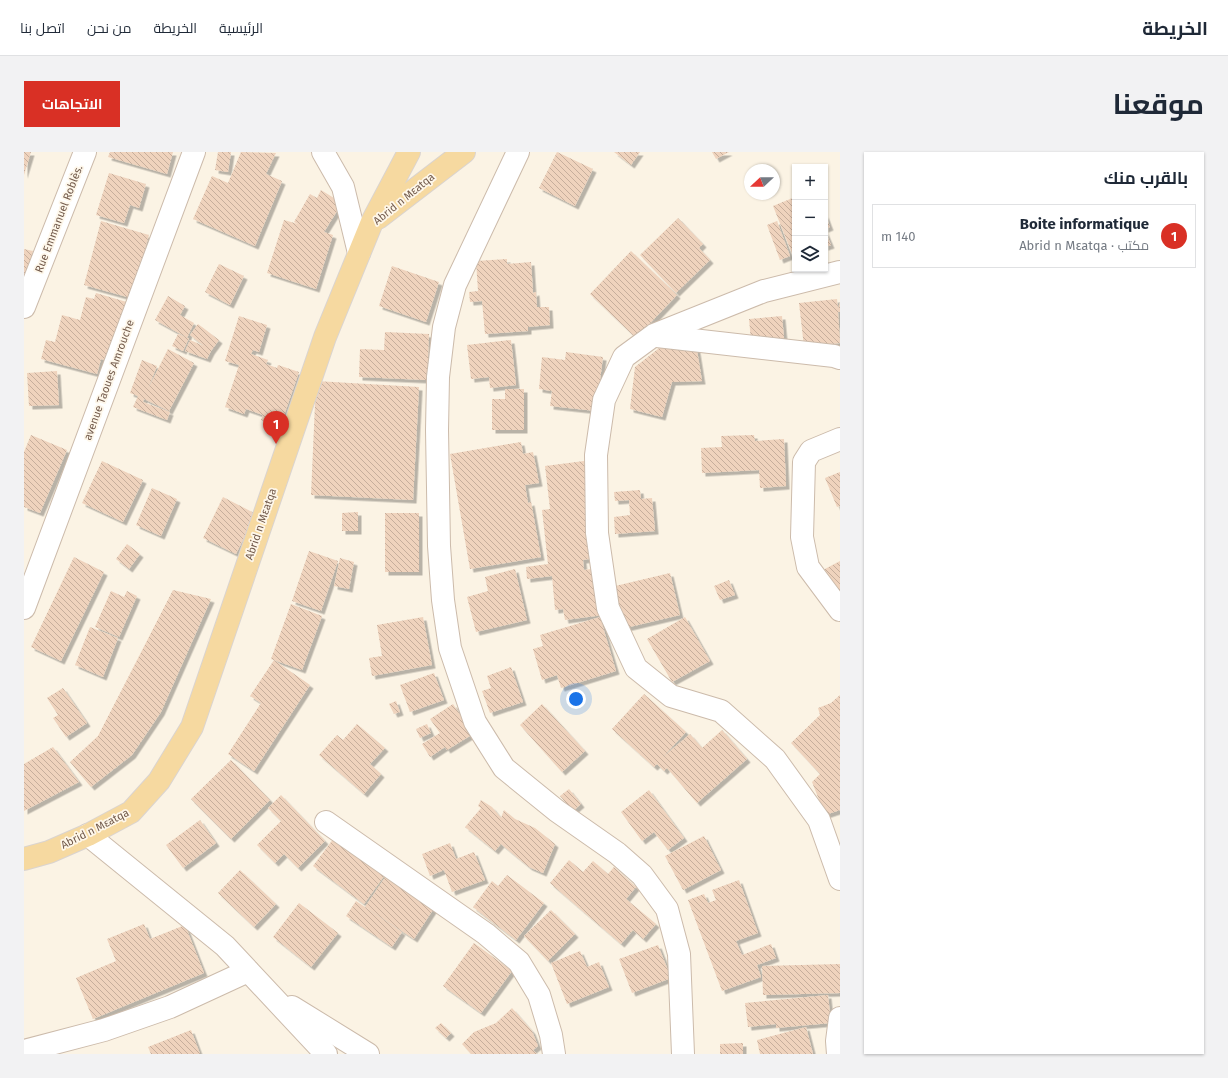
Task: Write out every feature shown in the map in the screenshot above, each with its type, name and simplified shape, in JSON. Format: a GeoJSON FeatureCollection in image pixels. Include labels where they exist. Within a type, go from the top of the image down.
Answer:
{"type":"FeatureCollection","features":[{"type":"Feature","properties":{"kind":"main road"},"geometry":{"type":"LineString","coordinates":[[372,222],[410,152]]}},
{"type":"Feature","properties":{"kind":"main road","name":"Abrid n Mɛatqa"},"geometry":{"type":"LineString","coordinates":[[24,859],[49,852],[88,835],[131,812],[158,781],[192,727],[325,337],[372,222],[464,152]]}},
{"type":"Feature","properties":{"kind":"street","name":"Rue Emmanuel Roblès."},"geometry":{"type":"LineString","coordinates":[[24,307],[85,152]]}},
{"type":"Feature","properties":{"kind":"street","name":"avenue Taoues Amrouche"},"geometry":{"type":"LineString","coordinates":[[24,608],[194,152]]}},
{"type":"Feature","properties":{"kind":"street"},"geometry":{"type":"LineString","coordinates":[[323,152],[343,187],[359,253]]}},
{"type":"Feature","properties":{"kind":"street"},"geometry":{"type":"LineString","coordinates":[[518,152],[455,285],[444,327],[438,377],[437,430],[443,600],[450,648],[475,722],[504,768],[557,811],[617,853],[642,876],[667,909],[679,954],[682,1054]]}},
{"type":"Feature","properties":{"kind":"street"},"geometry":{"type":"LineString","coordinates":[[840,272],[764,291],[654,335],[624,357],[604,400],[596,455],[597,533],[608,608],[636,668],[671,696],[721,711],[775,759],[819,820],[840,879]]}},
{"type":"Feature","properties":{"kind":"street"},"geometry":{"type":"LineString","coordinates":[[654,335],[834,356],[840,358]]}},
{"type":"Feature","properties":{"kind":"street"},"geometry":{"type":"LineString","coordinates":[[840,439],[811,451],[804,462],[802,537],[808,567],[840,610]]}},
{"type":"Feature","properties":{"kind":"street"},"geometry":{"type":"LineString","coordinates":[[326,822],[486,934],[519,962],[538,995],[552,1035],[554,1054]]}},
{"type":"Feature","properties":{"kind":"street"},"geometry":{"type":"LineString","coordinates":[[88,835],[225,946],[326,1054]]}},
{"type":"Feature","properties":{"kind":"street"},"geometry":{"type":"LineString","coordinates":[[24,1051],[104,1030],[170,1007],[248,971]]}},
{"type":"Feature","properties":{"kind":"street"},"geometry":{"type":"LineString","coordinates":[[268,992],[368,1054]]}},
{"type":"Feature","properties":{"kind":"street"},"geometry":{"type":"LineString","coordinates":[[838,1054],[837,1041],[840,1018]]}},
{"type":"Feature","properties":{"kind":"building"},"geometry":{"type":"Polygon","coordinates":[[[24,152],[31,152],[24,175],[24,152]]]}},
{"type":"Feature","properties":{"kind":"building"},"geometry":{"type":"Polygon","coordinates":[[[110,152],[173,152],[167,174],[108,157],[110,152]]]}},
{"type":"Feature","properties":{"kind":"building"},"geometry":{"type":"Polygon","coordinates":[[[218,152],[231,152],[228,172],[215,170],[218,152]]]}},
{"type":"Feature","properties":{"kind":"building"},"geometry":{"type":"Polygon","coordinates":[[[241,152],[276,153],[266,174],[282,181],[255,246],[193,219],[212,176],[228,183],[241,152]]]}},
{"type":"Feature","properties":{"kind":"building"},"geometry":{"type":"Polygon","coordinates":[[[557,152],[593,169],[575,206],[539,188],[557,152]]]}},
{"type":"Feature","properties":{"kind":"building"},"geometry":{"type":"Polygon","coordinates":[[[614,152],[640,152],[631,165],[614,152]]]}},
{"type":"Feature","properties":{"kind":"building"},"geometry":{"type":"Polygon","coordinates":[[[712,152],[729,152],[716,159],[712,152]]]}},
{"type":"Feature","properties":{"kind":"building"},"geometry":{"type":"Polygon","coordinates":[[[109,173],[146,184],[139,208],[130,205],[124,223],[96,215],[109,173]]]}},
{"type":"Feature","properties":{"kind":"building"},"geometry":{"type":"Polygon","coordinates":[[[321,190],[342,203],[324,232],[333,235],[316,289],[267,273],[284,220],[298,224],[294,222],[310,194],[317,198],[321,190]]]}},
{"type":"Feature","properties":{"kind":"building"},"geometry":{"type":"Polygon","coordinates":[[[792,198],[792,254],[773,206],[792,198]]]}},
{"type":"Feature","properties":{"kind":"building"},"geometry":{"type":"Polygon","coordinates":[[[678,218],[703,244],[699,248],[710,260],[676,293],[640,255],[678,218]]]}},
{"type":"Feature","properties":{"kind":"building"},"geometry":{"type":"Polygon","coordinates":[[[101,221],[149,235],[131,298],[84,285],[101,221]]]}},
{"type":"Feature","properties":{"kind":"building"},"geometry":{"type":"Polygon","coordinates":[[[777,221],[790,256],[780,260],[767,225],[777,221]]]}},
{"type":"Feature","properties":{"kind":"building"},"geometry":{"type":"Polygon","coordinates":[[[828,238],[831,245],[828,246],[828,238]]]}},
{"type":"Feature","properties":{"kind":"building"},"geometry":{"type":"Polygon","coordinates":[[[24,249],[33,251],[27,277],[24,276],[24,249]]]}},
{"type":"Feature","properties":{"kind":"building"},"geometry":{"type":"Polygon","coordinates":[[[631,251],[677,295],[636,338],[590,294],[631,251]]]}},
{"type":"Feature","properties":{"kind":"building"},"geometry":{"type":"Polygon","coordinates":[[[507,259],[507,264],[531,262],[533,293],[536,292],[537,307],[549,307],[550,325],[528,327],[528,331],[485,334],[482,301],[470,302],[469,292],[478,291],[476,261],[507,259]]]}},
{"type":"Feature","properties":{"kind":"building"},"geometry":{"type":"Polygon","coordinates":[[[219,264],[244,276],[230,305],[205,292],[219,264]]]}},
{"type":"Feature","properties":{"kind":"building"},"geometry":{"type":"Polygon","coordinates":[[[392,266],[439,282],[426,322],[379,306],[392,266]]]}},
{"type":"Feature","properties":{"kind":"building"},"geometry":{"type":"Polygon","coordinates":[[[96,293],[130,303],[114,363],[101,359],[97,374],[41,359],[46,340],[55,342],[62,315],[80,320],[86,297],[94,299],[96,293]]]}},
{"type":"Feature","properties":{"kind":"building"},"geometry":{"type":"Polygon","coordinates":[[[168,296],[185,306],[180,315],[194,323],[183,351],[172,346],[178,334],[186,337],[155,320],[168,296]]]}},
{"type":"Feature","properties":{"kind":"building"},"geometry":{"type":"Polygon","coordinates":[[[837,299],[838,308],[840,303],[840,312],[838,312],[840,343],[804,347],[799,303],[837,299]]]}},
{"type":"Feature","properties":{"kind":"building"},"geometry":{"type":"Polygon","coordinates":[[[239,316],[267,325],[259,352],[253,350],[251,354],[268,360],[266,364],[277,368],[278,365],[299,372],[280,427],[261,420],[263,415],[246,409],[244,414],[225,407],[239,365],[225,361],[239,316]]]}},
{"type":"Feature","properties":{"kind":"building"},"geometry":{"type":"Polygon","coordinates":[[[782,316],[784,338],[751,341],[749,319],[782,316]]]}},
{"type":"Feature","properties":{"kind":"building"},"geometry":{"type":"Polygon","coordinates":[[[198,324],[219,340],[207,359],[185,351],[190,340],[204,346],[190,335],[198,324]]]}},
{"type":"Feature","properties":{"kind":"building"},"geometry":{"type":"Polygon","coordinates":[[[385,332],[429,334],[427,380],[359,377],[360,349],[384,350],[385,332]]]}},
{"type":"Feature","properties":{"kind":"building"},"geometry":{"type":"Polygon","coordinates":[[[511,340],[516,385],[490,388],[489,377],[471,379],[467,345],[511,340]]]}},
{"type":"Feature","properties":{"kind":"building"},"geometry":{"type":"Polygon","coordinates":[[[696,344],[702,381],[672,382],[662,417],[630,409],[635,367],[663,345],[696,344]]]}},
{"type":"Feature","properties":{"kind":"building"},"geometry":{"type":"Polygon","coordinates":[[[168,349],[194,363],[169,411],[144,399],[143,402],[170,412],[167,420],[133,407],[138,396],[130,393],[142,360],[157,366],[148,389],[168,349]]]}},
{"type":"Feature","properties":{"kind":"building"},"geometry":{"type":"Polygon","coordinates":[[[566,352],[603,357],[596,411],[550,406],[552,391],[539,389],[542,357],[565,360],[566,352]]]}},
{"type":"Feature","properties":{"kind":"building"},"geometry":{"type":"Polygon","coordinates":[[[57,371],[59,405],[29,406],[27,373],[57,371]]]}},
{"type":"Feature","properties":{"kind":"building"},"geometry":{"type":"Polygon","coordinates":[[[316,381],[419,387],[413,500],[311,495],[316,381]]]}},
{"type":"Feature","properties":{"kind":"building"},"geometry":{"type":"Polygon","coordinates":[[[505,389],[524,389],[524,430],[492,430],[492,399],[505,399],[505,389]]]}},
{"type":"Feature","properties":{"kind":"building"},"geometry":{"type":"Polygon","coordinates":[[[31,435],[67,450],[40,513],[24,507],[24,452],[31,435]]]}},
{"type":"Feature","properties":{"kind":"building"},"geometry":{"type":"Polygon","coordinates":[[[754,435],[755,441],[784,439],[786,486],[760,488],[759,470],[702,473],[701,448],[722,447],[721,436],[754,435]]]}},
{"type":"Feature","properties":{"kind":"building"},"geometry":{"type":"Polygon","coordinates":[[[521,442],[523,454],[533,452],[539,483],[525,485],[528,503],[531,502],[541,557],[470,569],[450,454],[521,442]]]}},
{"type":"Feature","properties":{"kind":"building"},"geometry":{"type":"Polygon","coordinates":[[[102,461],[143,480],[123,522],[82,503],[102,461]]]}},
{"type":"Feature","properties":{"kind":"building"},"geometry":{"type":"Polygon","coordinates":[[[584,461],[595,558],[583,560],[584,570],[598,568],[603,615],[565,620],[563,609],[555,610],[552,576],[527,579],[526,567],[548,564],[542,510],[550,509],[545,466],[584,461]]]}},
{"type":"Feature","properties":{"kind":"building"},"geometry":{"type":"Polygon","coordinates":[[[840,472],[840,506],[837,507],[825,478],[840,472]]]}},
{"type":"Feature","properties":{"kind":"building"},"geometry":{"type":"Polygon","coordinates":[[[152,488],[177,499],[161,536],[136,525],[152,488]]]}},
{"type":"Feature","properties":{"kind":"building"},"geometry":{"type":"Polygon","coordinates":[[[640,490],[641,499],[652,498],[655,531],[615,534],[614,517],[630,515],[629,500],[615,501],[614,492],[640,490]]]}},
{"type":"Feature","properties":{"kind":"building"},"geometry":{"type":"Polygon","coordinates":[[[223,497],[256,514],[236,554],[203,538],[223,497]]]}},
{"type":"Feature","properties":{"kind":"building"},"geometry":{"type":"Polygon","coordinates":[[[358,512],[358,531],[342,531],[342,513],[358,512]]]}},
{"type":"Feature","properties":{"kind":"building"},"geometry":{"type":"Polygon","coordinates":[[[385,513],[419,513],[419,572],[385,572],[385,513]]]}},
{"type":"Feature","properties":{"kind":"building"},"geometry":{"type":"Polygon","coordinates":[[[127,544],[140,554],[129,569],[116,559],[127,544]]]}},
{"type":"Feature","properties":{"kind":"building"},"geometry":{"type":"Polygon","coordinates":[[[309,551],[338,561],[321,611],[292,601],[309,551]]]}},
{"type":"Feature","properties":{"kind":"building"},"geometry":{"type":"Polygon","coordinates":[[[74,557],[104,572],[61,661],[31,647],[74,557]]]}},
{"type":"Feature","properties":{"kind":"building"},"geometry":{"type":"Polygon","coordinates":[[[340,558],[354,562],[349,589],[334,586],[340,558]]]}},
{"type":"Feature","properties":{"kind":"building"},"geometry":{"type":"Polygon","coordinates":[[[840,561],[840,601],[823,570],[840,561]]]}},
{"type":"Feature","properties":{"kind":"building"},"geometry":{"type":"Polygon","coordinates":[[[515,569],[527,620],[476,632],[467,597],[488,591],[485,577],[515,569]]]}},
{"type":"Feature","properties":{"kind":"building"},"geometry":{"type":"Polygon","coordinates":[[[670,573],[680,615],[621,629],[611,587],[670,573]]]}},
{"type":"Feature","properties":{"kind":"building"},"geometry":{"type":"Polygon","coordinates":[[[729,580],[735,595],[720,600],[714,586],[729,580]]]}},
{"type":"Feature","properties":{"kind":"building"},"geometry":{"type":"Polygon","coordinates":[[[173,590],[211,599],[161,712],[132,755],[91,787],[70,762],[98,736],[173,590]]]}},
{"type":"Feature","properties":{"kind":"building"},"geometry":{"type":"Polygon","coordinates":[[[111,591],[124,597],[127,591],[137,596],[119,637],[95,627],[111,591]]]}},
{"type":"Feature","properties":{"kind":"building"},"geometry":{"type":"Polygon","coordinates":[[[291,604],[322,616],[302,670],[271,659],[291,604]]]}},
{"type":"Feature","properties":{"kind":"building"},"geometry":{"type":"Polygon","coordinates":[[[423,617],[432,665],[372,676],[369,658],[382,656],[377,625],[423,617]]]}},
{"type":"Feature","properties":{"kind":"building"},"geometry":{"type":"Polygon","coordinates":[[[600,617],[616,671],[561,688],[557,675],[542,680],[533,649],[543,646],[540,635],[600,617]]]}},
{"type":"Feature","properties":{"kind":"building"},"geometry":{"type":"Polygon","coordinates":[[[685,617],[710,661],[672,682],[647,639],[685,617]]]}},
{"type":"Feature","properties":{"kind":"building"},"geometry":{"type":"Polygon","coordinates":[[[90,627],[118,638],[103,677],[75,665],[90,627]]]}},
{"type":"Feature","properties":{"kind":"building"},"geometry":{"type":"Polygon","coordinates":[[[274,660],[310,685],[254,771],[228,754],[261,703],[250,696],[274,660]]]}},
{"type":"Feature","properties":{"kind":"building"},"geometry":{"type":"Polygon","coordinates":[[[511,667],[523,702],[490,713],[482,691],[491,688],[487,676],[511,667]]]}},
{"type":"Feature","properties":{"kind":"building"},"geometry":{"type":"Polygon","coordinates":[[[434,673],[444,700],[410,712],[400,685],[434,673]]]}},
{"type":"Feature","properties":{"kind":"building"},"geometry":{"type":"Polygon","coordinates":[[[63,688],[87,723],[66,737],[53,718],[58,715],[47,698],[63,688]]]}},
{"type":"Feature","properties":{"kind":"building"},"geometry":{"type":"Polygon","coordinates":[[[644,694],[686,732],[663,757],[690,734],[702,748],[722,730],[747,759],[697,803],[667,768],[664,771],[657,764],[654,767],[612,729],[644,694]]]}},
{"type":"Feature","properties":{"kind":"building"},"geometry":{"type":"Polygon","coordinates":[[[840,695],[840,810],[825,815],[812,782],[820,774],[791,743],[820,715],[818,708],[831,703],[840,695]]]}},
{"type":"Feature","properties":{"kind":"building"},"geometry":{"type":"Polygon","coordinates":[[[396,701],[400,712],[394,714],[389,704],[396,701]]]}},
{"type":"Feature","properties":{"kind":"building"},"geometry":{"type":"Polygon","coordinates":[[[453,704],[473,734],[447,750],[445,747],[430,757],[422,744],[440,733],[430,719],[453,704]]]}},
{"type":"Feature","properties":{"kind":"building"},"geometry":{"type":"Polygon","coordinates":[[[542,704],[585,751],[562,772],[520,725],[542,704]]]}},
{"type":"Feature","properties":{"kind":"building"},"geometry":{"type":"Polygon","coordinates":[[[357,724],[385,748],[370,764],[381,774],[364,794],[319,755],[337,735],[343,740],[357,724]]]}},
{"type":"Feature","properties":{"kind":"building"},"geometry":{"type":"Polygon","coordinates":[[[427,724],[431,733],[420,738],[416,729],[427,724]]]}},
{"type":"Feature","properties":{"kind":"building"},"geometry":{"type":"Polygon","coordinates":[[[53,747],[79,782],[24,811],[24,764],[53,747]]]}},
{"type":"Feature","properties":{"kind":"building"},"geometry":{"type":"Polygon","coordinates":[[[231,760],[270,800],[231,839],[191,799],[231,760]]]}},
{"type":"Feature","properties":{"kind":"building"},"geometry":{"type":"Polygon","coordinates":[[[569,789],[581,804],[573,811],[560,796],[569,789]]]}},
{"type":"Feature","properties":{"kind":"building"},"geometry":{"type":"Polygon","coordinates":[[[649,790],[684,838],[668,850],[654,832],[642,841],[621,812],[649,790]]]}},
{"type":"Feature","properties":{"kind":"building"},"geometry":{"type":"Polygon","coordinates":[[[281,795],[325,841],[298,868],[284,854],[275,863],[257,845],[281,821],[268,808],[281,795]]]}},
{"type":"Feature","properties":{"kind":"building"},"geometry":{"type":"Polygon","coordinates":[[[481,800],[492,807],[501,818],[504,810],[515,819],[535,828],[555,844],[543,873],[529,867],[501,844],[495,851],[465,827],[481,808],[478,806],[481,800]]]}},
{"type":"Feature","properties":{"kind":"building"},"geometry":{"type":"Polygon","coordinates":[[[200,820],[216,843],[183,868],[166,845],[200,820]]]}},
{"type":"Feature","properties":{"kind":"building"},"geometry":{"type":"Polygon","coordinates":[[[337,834],[387,872],[364,904],[313,866],[337,834]]]}},
{"type":"Feature","properties":{"kind":"building"},"geometry":{"type":"Polygon","coordinates":[[[704,836],[721,870],[683,890],[665,856],[704,836]]]}},
{"type":"Feature","properties":{"kind":"building"},"geometry":{"type":"Polygon","coordinates":[[[450,843],[456,859],[474,852],[485,880],[452,892],[444,870],[430,876],[422,854],[450,843]]]}},
{"type":"Feature","properties":{"kind":"building"},"geometry":{"type":"Polygon","coordinates":[[[569,860],[583,872],[593,861],[608,874],[614,867],[636,887],[626,899],[656,924],[643,939],[633,930],[621,944],[550,883],[569,860]]]}},
{"type":"Feature","properties":{"kind":"building"},"geometry":{"type":"Polygon","coordinates":[[[240,870],[276,904],[254,927],[218,893],[240,870]]]}},
{"type":"Feature","properties":{"kind":"building"},"geometry":{"type":"Polygon","coordinates":[[[388,873],[436,905],[414,939],[365,907],[388,873]]]}},
{"type":"Feature","properties":{"kind":"building"},"geometry":{"type":"Polygon","coordinates":[[[507,875],[544,903],[516,940],[473,907],[492,881],[498,886],[507,875]]]}},
{"type":"Feature","properties":{"kind":"building"},"geometry":{"type":"Polygon","coordinates":[[[739,880],[758,933],[736,941],[742,955],[771,944],[776,958],[757,965],[761,977],[722,991],[688,900],[704,894],[708,903],[716,900],[712,890],[739,880]]]}},
{"type":"Feature","properties":{"kind":"building"},"geometry":{"type":"Polygon","coordinates":[[[356,901],[402,932],[392,947],[346,916],[356,901]]]}},
{"type":"Feature","properties":{"kind":"building"},"geometry":{"type":"Polygon","coordinates":[[[299,903],[338,933],[311,967],[273,937],[299,903]]]}},
{"type":"Feature","properties":{"kind":"building"},"geometry":{"type":"Polygon","coordinates":[[[551,910],[575,934],[548,961],[524,936],[551,910]]]}},
{"type":"Feature","properties":{"kind":"building"},"geometry":{"type":"Polygon","coordinates":[[[144,924],[150,939],[185,925],[204,973],[93,1019],[76,978],[116,961],[107,939],[144,924]]]}},
{"type":"Feature","properties":{"kind":"building"},"geometry":{"type":"Polygon","coordinates":[[[474,943],[512,971],[481,1013],[443,986],[474,943]]]}},
{"type":"Feature","properties":{"kind":"building"},"geometry":{"type":"Polygon","coordinates":[[[658,945],[671,978],[632,993],[619,959],[658,945]]]}},
{"type":"Feature","properties":{"kind":"building"},"geometry":{"type":"Polygon","coordinates":[[[580,951],[587,967],[599,962],[609,987],[567,1004],[551,963],[580,951]]]}},
{"type":"Feature","properties":{"kind":"building"},"geometry":{"type":"Polygon","coordinates":[[[840,964],[840,993],[763,995],[762,966],[840,964]]]}},
{"type":"Feature","properties":{"kind":"building"},"geometry":{"type":"Polygon","coordinates":[[[828,995],[831,1023],[776,1028],[776,1024],[748,1027],[745,1003],[828,995]]]}},
{"type":"Feature","properties":{"kind":"building"},"geometry":{"type":"Polygon","coordinates":[[[512,1008],[532,1031],[538,1046],[533,1050],[537,1054],[471,1054],[462,1044],[474,1032],[496,1023],[512,1008]]]}},
{"type":"Feature","properties":{"kind":"building"},"geometry":{"type":"Polygon","coordinates":[[[441,1023],[451,1033],[446,1038],[435,1028],[441,1023]]]}},
{"type":"Feature","properties":{"kind":"building"},"geometry":{"type":"Polygon","coordinates":[[[806,1027],[813,1054],[760,1054],[757,1040],[806,1027]]]}},
{"type":"Feature","properties":{"kind":"building"},"geometry":{"type":"Polygon","coordinates":[[[191,1030],[200,1054],[151,1054],[148,1047],[191,1030]]]}},
{"type":"Feature","properties":{"kind":"building"},"geometry":{"type":"Polygon","coordinates":[[[743,1043],[743,1054],[720,1054],[720,1044],[743,1043]]]}},
{"type":"Feature","properties":{"kind":"place","name":"Boite informatique"},"geometry":{"type":"Point","coordinates":[276,444]}}]}
